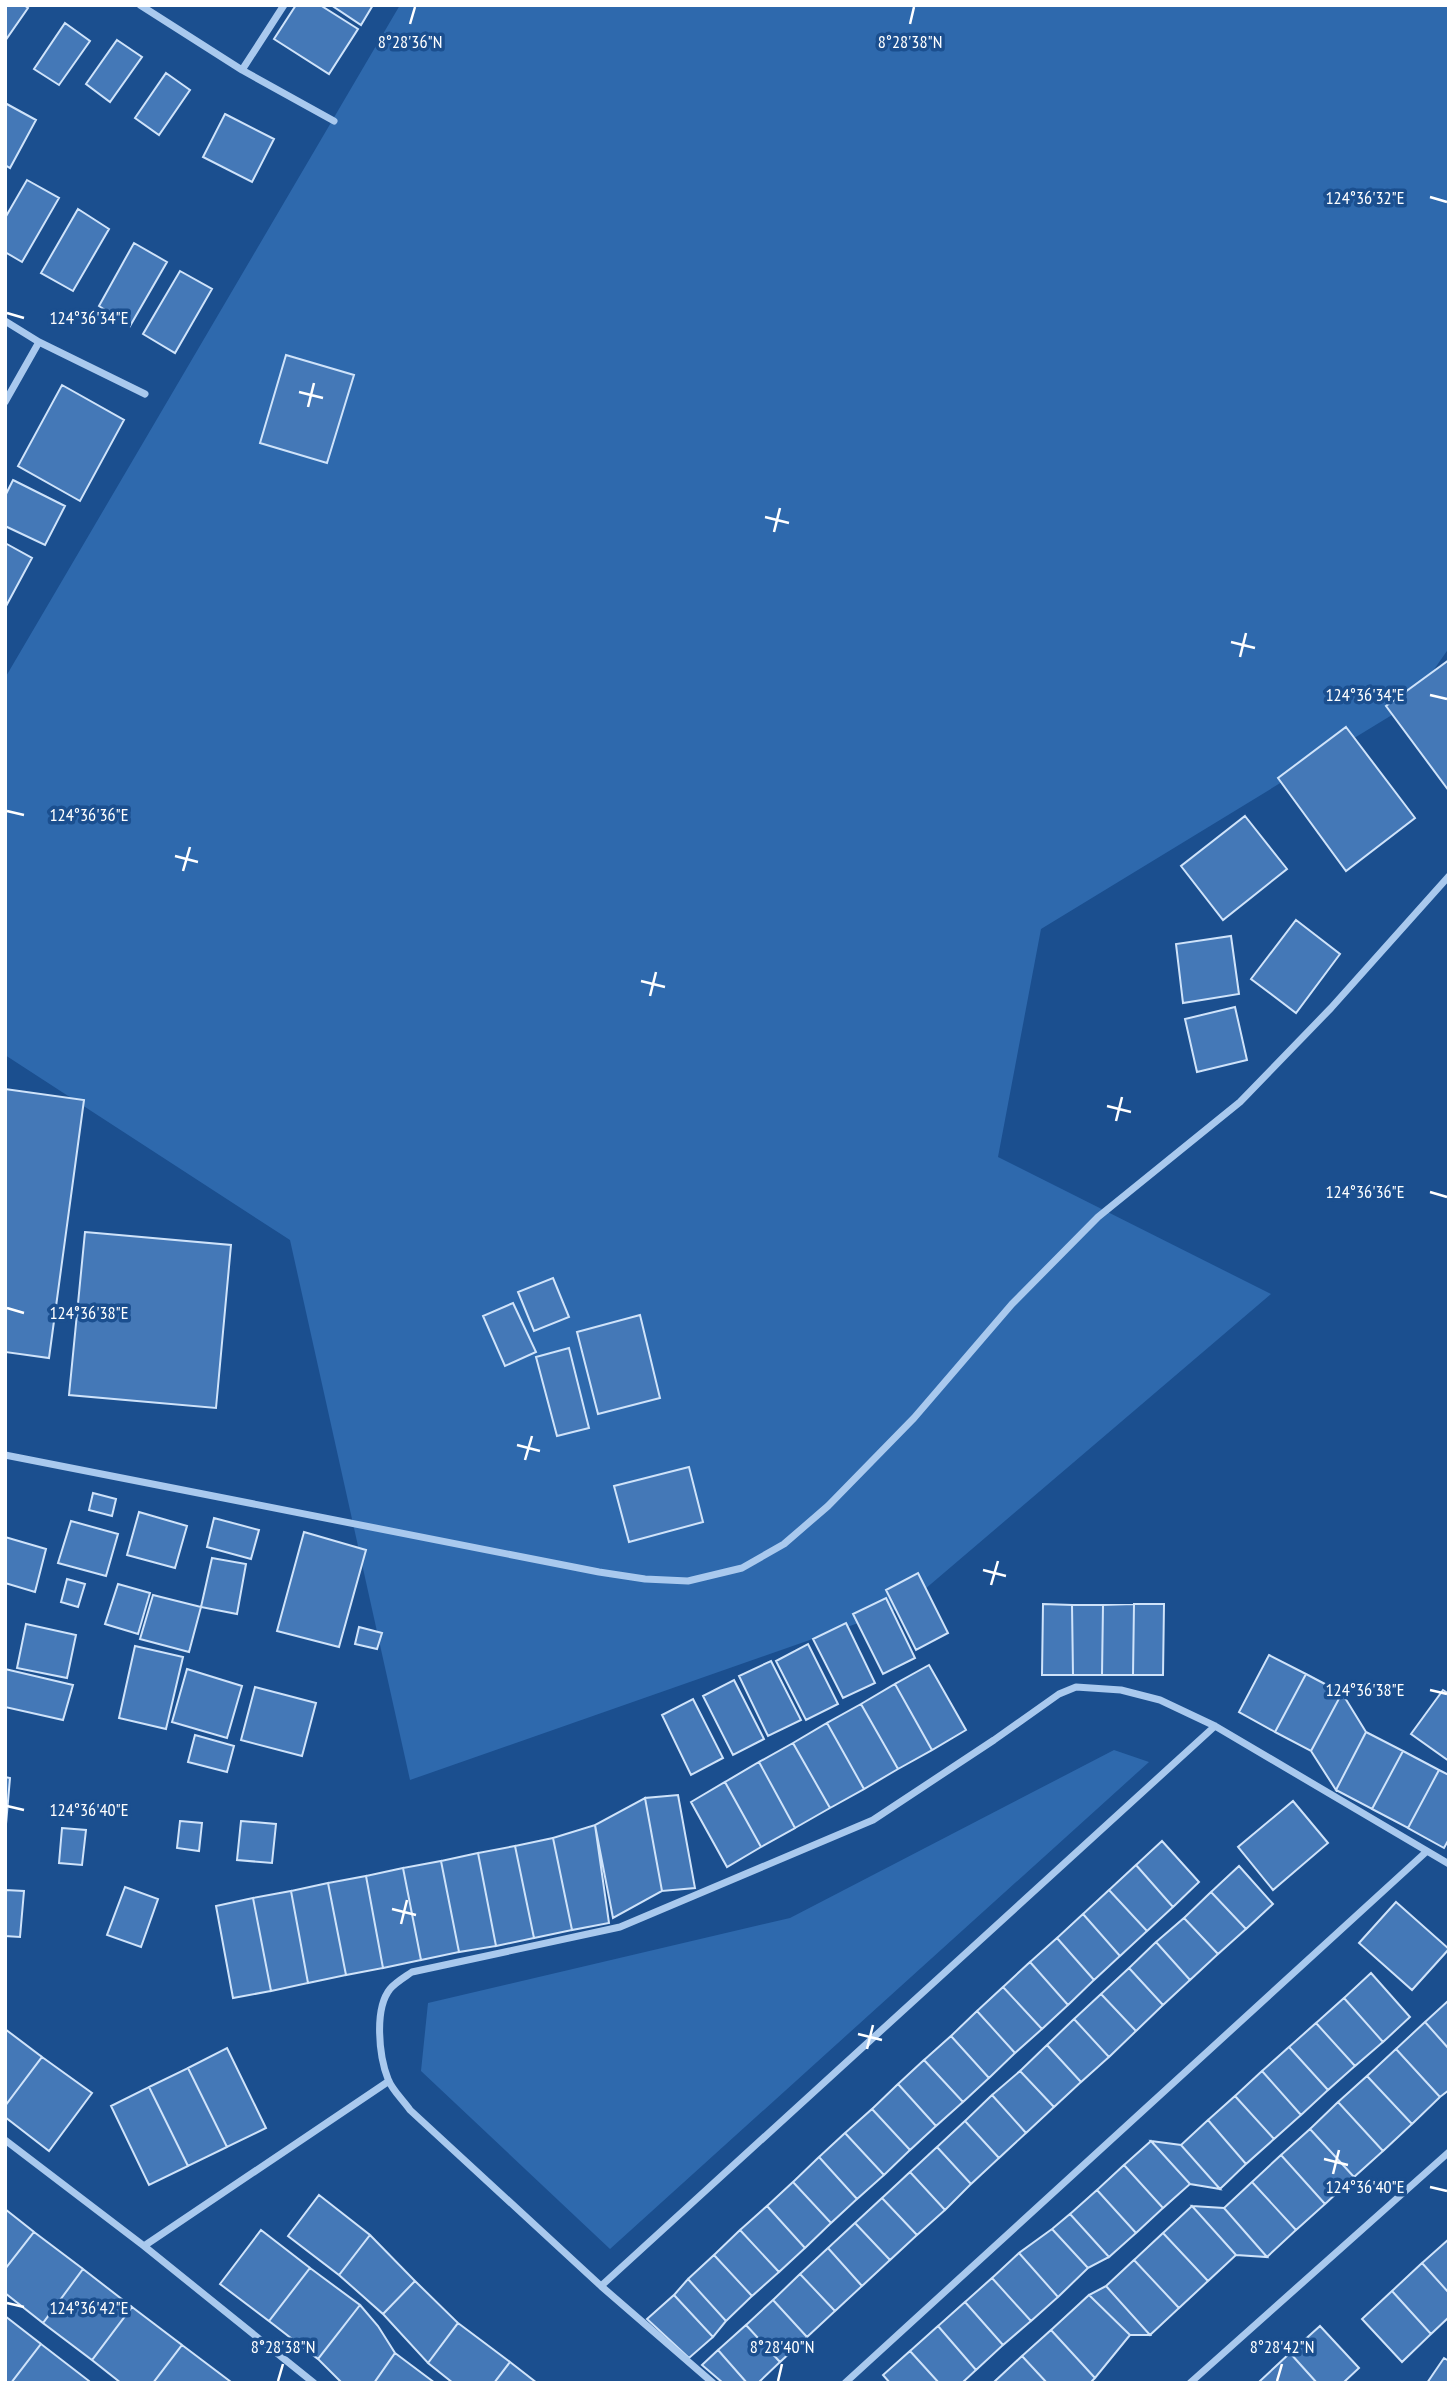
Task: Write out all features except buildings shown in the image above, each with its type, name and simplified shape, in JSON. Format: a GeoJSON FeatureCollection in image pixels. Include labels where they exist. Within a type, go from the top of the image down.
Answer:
{"type":"FeatureCollection","features":[{"type":"Feature","properties":{"kind":"street"},"geometry":{"type":"LineString","coordinates":[[140,5],[242,70],[334,121]]}},
{"type":"Feature","properties":{"kind":"street"},"geometry":{"type":"LineString","coordinates":[[242,70],[284,5]]}},
{"type":"Feature","properties":{"kind":"street"},"geometry":{"type":"LineString","coordinates":[[5,321],[39,342],[145,394]]}},
{"type":"Feature","properties":{"kind":"street"},"geometry":{"type":"LineString","coordinates":[[5,402],[39,342]]}},
{"type":"Feature","properties":{"kind":"street"},"geometry":{"type":"LineString","coordinates":[[5,1455],[599,1572],[645,1579],[688,1581],[742,1568],[784,1545],[828,1506],[914,1418],[1012,1304],[1098,1217],[1240,1102],[1331,1008],[1449,877]]}},
{"type":"Feature","properties":{"kind":"street"},"geometry":{"type":"LineString","coordinates":[[713,2383],[601,2286],[410,2110],[389,2081],[382,2059],[380,2018],[382,2003],[391,1988],[412,1972],[620,1927],[873,1820],[994,1740],[1059,1693],[1076,1687],[1121,1690],[1160,1700],[1215,1726],[1449,1864]]}},
{"type":"Feature","properties":{"kind":"street"},"geometry":{"type":"LineString","coordinates":[[601,2286],[1215,1726]]}},
{"type":"Feature","properties":{"kind":"street"},"geometry":{"type":"LineString","coordinates":[[845,2383],[1426,1852]]}},
{"type":"Feature","properties":{"kind":"street"},"geometry":{"type":"LineString","coordinates":[[144,2246],[389,2081]]}},
{"type":"Feature","properties":{"kind":"street"},"geometry":{"type":"LineString","coordinates":[[5,2140],[144,2246],[314,2383]]}},
{"type":"Feature","properties":{"kind":"street"},"geometry":{"type":"LineString","coordinates":[[1190,2383],[1449,2152]]}},
{"type":"Feature","properties":{"kind":"shaded area"},"geometry":{"type":"Polygon","coordinates":[[[400,5],[1449,5],[1449,648],[1410,704],[1041,929],[998,1157],[1271,1294],[904,1607],[410,1780],[290,1240],[5,1055],[5,678],[400,5]]]}},
{"type":"Feature","properties":{"kind":"shaded area"},"geometry":{"type":"Polygon","coordinates":[[[1114,1750],[1149,1762],[610,2249],[421,2071],[428,2003],[790,1918],[1114,1750]]]}}]}
